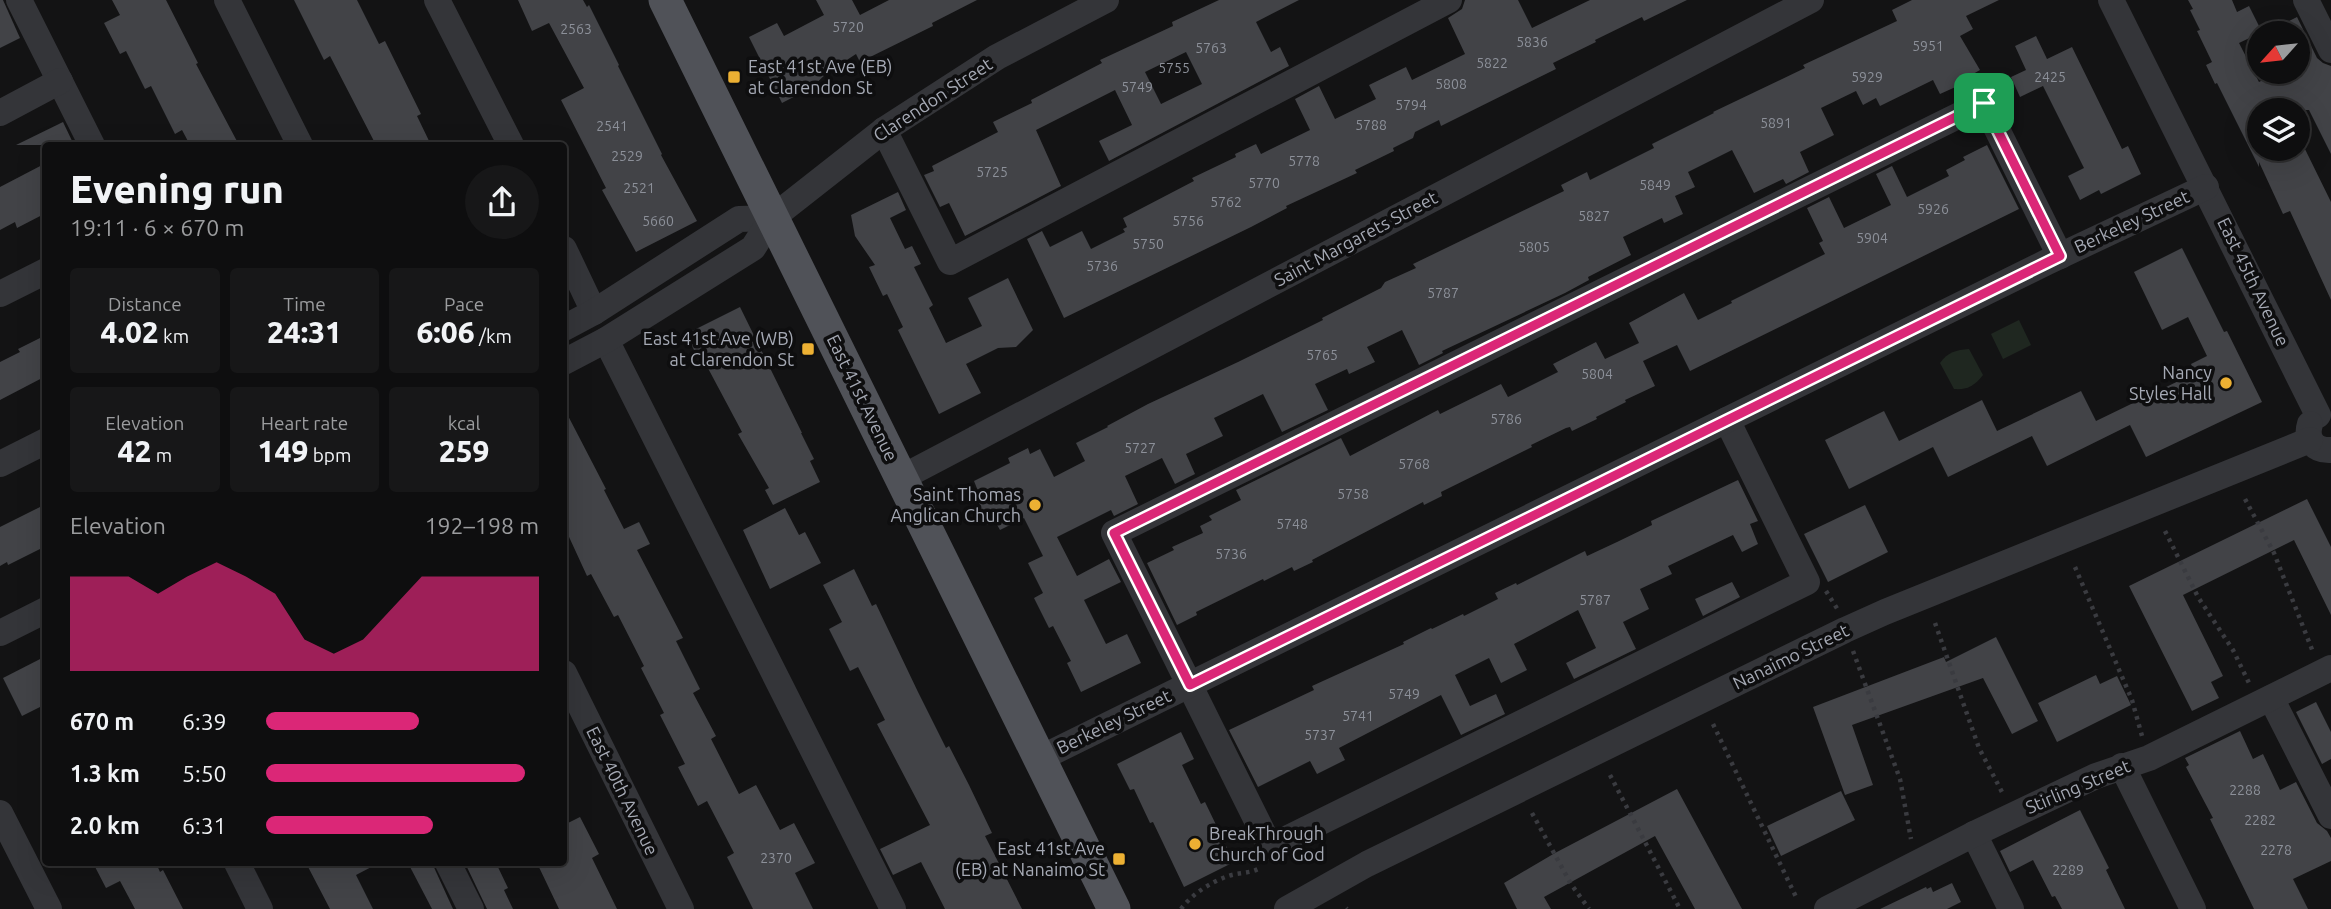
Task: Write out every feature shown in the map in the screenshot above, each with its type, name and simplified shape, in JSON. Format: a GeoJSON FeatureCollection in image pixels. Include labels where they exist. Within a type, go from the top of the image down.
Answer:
{"type":"FeatureCollection","features":[{"type":"Feature","properties":{"kind":"main road","name":"East 41st Avenue"},"geometry":{"type":"LineString","coordinates":[[665,0],[1114,909]]}},
{"type":"Feature","properties":{"kind":"street"},"geometry":{"type":"LineString","coordinates":[[19,0],[90,142]]}},
{"type":"Feature","properties":{"kind":"street"},"geometry":{"type":"LineString","coordinates":[[227,0],[298,142]]}},
{"type":"Feature","properties":{"kind":"street"},"geometry":{"type":"LineString","coordinates":[[437,0],[509,142]]}},
{"type":"Feature","properties":{"kind":"street"},"geometry":{"type":"LineString","coordinates":[[884,130],[950,262],[1449,0]]}},
{"type":"Feature","properties":{"kind":"street","name":"Saint Margarets Street"},"geometry":{"type":"LineString","coordinates":[[901,478],[1811,0]]}},
{"type":"Feature","properties":{"kind":"street","name":"East 45th Avenue"},"geometry":{"type":"LineString","coordinates":[[2111,0],[2325,414]]}},
{"type":"Feature","properties":{"kind":"street"},"geometry":{"type":"LineString","coordinates":[[2306,0],[2331,50]]}},
{"type":"Feature","properties":{"kind":"street","name":"Clarendon Street"},"geometry":{"type":"LineString","coordinates":[[567,360],[606,340],[753,248],[772,218],[884,130],[997,57],[1103,1]]}},
{"type":"Feature","properties":{"kind":"street"},"geometry":{"type":"LineString","coordinates":[[0,113],[60,81]]}},
{"type":"Feature","properties":{"kind":"street"},"geometry":{"type":"LineString","coordinates":[[1727,420],[1807,582],[1270,848],[1114,533],[1984,103],[2060,256]]}},
{"type":"Feature","properties":{"kind":"street","name":"Berkeley Street"},"geometry":{"type":"LineString","coordinates":[[1041,758],[2060,256],[2206,187]]}},
{"type":"Feature","properties":{"kind":"street"},"geometry":{"type":"LineString","coordinates":[[567,326],[739,219],[772,218]]}},
{"type":"Feature","properties":{"kind":"street"},"geometry":{"type":"LineString","coordinates":[[567,255],[594,312]]}},
{"type":"Feature","properties":{"kind":"street"},"geometry":{"type":"LineString","coordinates":[[0,294],[42,273]]}},
{"type":"Feature","properties":{"kind":"street"},"geometry":{"type":"LineString","coordinates":[[606,340],[893,909]]}},
{"type":"Feature","properties":{"kind":"street"},"geometry":{"type":"LineString","coordinates":[[2320,445],[2308,428],[2310,423],[2325,414]]}},
{"type":"Feature","properties":{"kind":"street"},"geometry":{"type":"LineString","coordinates":[[0,464],[42,443]]}},
{"type":"Feature","properties":{"kind":"street","name":"Nanaimo Street"},"geometry":{"type":"LineString","coordinates":[[1287,909],[1367,864],[1845,630],[2320,445]]}},
{"type":"Feature","properties":{"kind":"street"},"geometry":{"type":"LineString","coordinates":[[0,633],[42,612]]}},
{"type":"Feature","properties":{"kind":"street","name":"Stirling Street"},"geometry":{"type":"LineString","coordinates":[[1827,909],[2096,776],[2149,758],[2262,694],[2323,664]]}},
{"type":"Feature","properties":{"kind":"street","name":"East 40th Avenue"},"geometry":{"type":"LineString","coordinates":[[567,679],[681,909]]}},
{"type":"Feature","properties":{"kind":"street"},"geometry":{"type":"LineString","coordinates":[[2262,694],[2331,816]]}},
{"type":"Feature","properties":{"kind":"street"},"geometry":{"type":"LineString","coordinates":[[2122,766],[2193,909]]}},
{"type":"Feature","properties":{"kind":"street"},"geometry":{"type":"LineString","coordinates":[[0,813],[49,909]]}},
{"type":"Feature","properties":{"kind":"street"},"geometry":{"type":"LineString","coordinates":[[1974,834],[2011,909]]}},
{"type":"Feature","properties":{"kind":"street"},"geometry":{"type":"LineString","coordinates":[[238,866],[260,909]]}},
{"type":"Feature","properties":{"kind":"street"},"geometry":{"type":"LineString","coordinates":[[450,866],[471,909]]}},
{"type":"Feature","properties":{"kind":"path"},"geometry":{"type":"LineString","coordinates":[[2245,499],[2274,553],[2323,664]]}},
{"type":"Feature","properties":{"kind":"path"},"geometry":{"type":"LineString","coordinates":[[2165,531],[2199,597],[2262,694]]}},
{"type":"Feature","properties":{"kind":"path"},"geometry":{"type":"LineString","coordinates":[[2075,567],[2132,700],[2143,740]]}},
{"type":"Feature","properties":{"kind":"path"},"geometry":{"type":"LineString","coordinates":[[1935,623],[1979,748],[2005,798]]}},
{"type":"Feature","properties":{"kind":"path"},"geometry":{"type":"LineString","coordinates":[[1850,643],[1900,779],[1912,843]]}},
{"type":"Feature","properties":{"kind":"path"},"geometry":{"type":"LineString","coordinates":[[1713,724],[1797,899]]}},
{"type":"Feature","properties":{"kind":"path"},"geometry":{"type":"LineString","coordinates":[[1610,775],[1680,909]]}},
{"type":"Feature","properties":{"kind":"path"},"geometry":{"type":"LineString","coordinates":[[1532,813],[1571,884],[1589,909]]}},
{"type":"Feature","properties":{"kind":"path"},"geometry":{"type":"LineString","coordinates":[[1181,909],[1187,901],[1207,887],[1228,876],[1254,872],[1263,866],[1270,848]]}},
{"type":"Feature","properties":{"kind":"shaded area"},"geometry":{"type":"Polygon","coordinates":[[[2019,320],[2031,345],[2003,359],[1991,334],[2019,320]]]}},
{"type":"Feature","properties":{"kind":"shaded area"},"geometry":{"type":"Polygon","coordinates":[[[1969,349],[1983,375],[1970,386],[1954,389],[1940,363],[1953,352],[1969,349]]]}},
{"type":"Feature","properties":{"kind":"building"},"geometry":{"type":"Polygon","coordinates":[[[0,0],[3,0],[20,38],[0,48],[0,0]]]}},
{"type":"Feature","properties":{"kind":"building"},"geometry":{"type":"Polygon","coordinates":[[[112,0],[166,0],[237,142],[188,142],[182,130],[175,134],[151,86],[145,89],[126,51],[120,54],[104,23],[120,15],[112,0]]]}},
{"type":"Feature","properties":{"kind":"building"},"geometry":{"type":"Polygon","coordinates":[[[294,0],[357,0],[379,44],[385,41],[421,114],[417,116],[430,142],[374,142],[330,56],[324,60],[294,0]]]}},
{"type":"Feature","properties":{"kind":"building"},"geometry":{"type":"Polygon","coordinates":[[[518,0],[583,0],[587,7],[589,5],[661,155],[697,221],[636,252],[602,190],[606,188],[561,100],[584,88],[549,23],[532,31],[518,0]]]}},
{"type":"Feature","properties":{"kind":"building"},"geometry":{"type":"Polygon","coordinates":[[[816,0],[852,0],[860,15],[889,0],[977,0],[932,23],[933,26],[860,62],[856,54],[827,73],[811,88],[782,103],[749,37],[777,23],[784,36],[824,15],[816,0]]]}},
{"type":"Feature","properties":{"kind":"building"},"geometry":{"type":"Polygon","coordinates":[[[1219,0],[1299,0],[1256,22],[1271,52],[1280,47],[1289,66],[1109,161],[1099,141],[1132,125],[1115,90],[1036,130],[1061,186],[965,236],[949,203],[940,207],[924,175],[934,171],[932,166],[998,132],[993,122],[1102,63],[1100,60],[1173,26],[1172,22],[1219,0]],[[1186,52],[1145,72],[1161,104],[1202,84],[1186,52]]]}},
{"type":"Feature","properties":{"kind":"building"},"geometry":{"type":"Polygon","coordinates":[[[1465,0],[1518,0],[1532,28],[1590,0],[1687,0],[1644,21],[1642,17],[1595,40],[1596,42],[1553,63],[1556,69],[1441,126],[1439,120],[1415,132],[1413,138],[1393,148],[1394,151],[1355,170],[1357,173],[1064,318],[1027,239],[1042,231],[1050,247],[1082,231],[1091,249],[1125,232],[1123,229],[1127,227],[1123,218],[1194,181],[1192,178],[1236,157],[1235,154],[1256,144],[1261,154],[1310,130],[1295,99],[1319,86],[1335,119],[1376,99],[1369,85],[1406,67],[1412,80],[1465,54],[1448,18],[1462,9],[1465,0]]]}},
{"type":"Feature","properties":{"kind":"building"},"geometry":{"type":"Polygon","coordinates":[[[1912,0],[1999,0],[1966,16],[1973,29],[1960,36],[1980,70],[1959,82],[1960,85],[1940,94],[1933,80],[1880,106],[1876,98],[1863,105],[1856,91],[1821,108],[1834,135],[1800,152],[1809,172],[1786,184],[1783,179],[1754,193],[1732,150],[1688,172],[1695,187],[1675,196],[1683,214],[1664,223],[1662,218],[1623,237],[1631,255],[1588,277],[1589,280],[1565,293],[1442,351],[1443,353],[1419,365],[1402,330],[1367,347],[1375,362],[1349,374],[1347,369],[1315,384],[1328,410],[1282,432],[1263,394],[1214,418],[1223,436],[1186,454],[1195,474],[1175,484],[1162,458],[1125,476],[1138,504],[1114,516],[1111,510],[1057,537],[1077,576],[1109,559],[1121,582],[1084,600],[1106,644],[1127,634],[1141,663],[1081,692],[1067,663],[1071,661],[1053,626],[1049,628],[1034,598],[1043,593],[1028,563],[1043,556],[1024,518],[1000,530],[995,521],[987,525],[972,494],[978,491],[974,481],[1010,463],[1008,458],[1028,448],[1030,454],[1040,449],[1054,477],[1085,461],[1076,443],[1148,404],[1323,320],[1322,318],[1381,288],[1385,282],[1416,268],[1413,264],[1564,191],[1561,185],[1587,172],[1590,180],[1654,148],[1652,144],[1713,112],[1805,68],[1803,65],[1897,21],[1892,10],[1912,0]]]}},
{"type":"Feature","properties":{"kind":"building"},"geometry":{"type":"Polygon","coordinates":[[[2188,0],[2232,0],[2237,12],[2249,6],[2256,21],[2247,21],[2247,39],[2239,43],[2247,59],[2247,84],[2310,84],[2310,44],[2317,58],[2331,66],[2331,154],[2310,112],[2310,98],[2247,98],[2247,143],[2206,65],[2212,62],[2197,31],[2200,30],[2190,10],[2193,9],[2188,0]]]}},
{"type":"Feature","properties":{"kind":"building"},"geometry":{"type":"Polygon","coordinates":[[[2036,36],[2047,59],[2072,47],[2122,149],[2128,146],[2141,174],[2101,194],[2099,190],[2080,200],[2068,176],[2084,168],[2043,86],[2020,97],[2011,77],[2026,70],[2015,46],[2036,36]]]}},
{"type":"Feature","properties":{"kind":"building"},"geometry":{"type":"Polygon","coordinates":[[[63,122],[73,142],[42,142],[42,145],[16,145],[63,122]]]}},
{"type":"Feature","properties":{"kind":"building"},"geometry":{"type":"Polygon","coordinates":[[[1987,145],[2019,209],[1690,371],[1677,345],[1643,361],[1655,386],[1625,400],[1626,402],[1596,417],[1597,419],[1572,431],[1570,427],[1566,428],[1531,445],[1532,447],[1441,492],[1442,496],[1424,505],[1423,502],[1312,560],[1313,562],[1294,571],[1292,567],[1264,581],[1263,579],[1196,612],[1197,615],[1177,625],[1147,563],[1174,550],[1172,547],[1203,533],[1200,526],[1212,520],[1209,516],[1241,500],[1236,490],[1341,438],[1350,456],[1438,410],[1440,414],[1501,384],[1508,397],[1558,372],[1553,364],[1596,342],[1605,359],[1639,343],[1629,323],[1684,293],[1698,320],[1825,254],[1819,243],[1823,241],[1807,208],[1829,197],[1844,228],[1891,205],[1876,174],[1892,166],[1907,197],[1949,176],[1946,170],[1965,160],[1963,157],[1987,145]]]}},
{"type":"Feature","properties":{"kind":"building"},"geometry":{"type":"Polygon","coordinates":[[[2310,159],[2331,202],[2331,300],[2290,211],[2283,214],[2259,162],[2259,167],[2256,161],[2310,159]]]}},
{"type":"Feature","properties":{"kind":"building"},"geometry":{"type":"Polygon","coordinates":[[[42,165],[42,215],[17,228],[15,222],[0,230],[0,187],[42,165]]]}},
{"type":"Feature","properties":{"kind":"building"},"geometry":{"type":"Polygon","coordinates":[[[898,192],[906,210],[890,218],[905,249],[912,246],[921,264],[914,267],[933,305],[929,308],[946,343],[982,326],[968,298],[1008,278],[1033,330],[1016,347],[998,348],[966,364],[981,393],[939,414],[898,330],[903,327],[887,294],[883,296],[869,267],[875,265],[855,236],[851,215],[898,192]]]}},
{"type":"Feature","properties":{"kind":"building"},"geometry":{"type":"Polygon","coordinates":[[[2182,248],[2262,402],[2146,457],[2130,425],[2047,466],[2032,436],[1948,477],[1933,447],[1849,489],[1825,440],[1884,411],[1899,441],[1982,400],[1997,431],[2081,391],[2096,421],[2195,373],[2191,364],[2207,356],[2188,317],[2162,330],[2134,272],[2182,248]]]}},
{"type":"Feature","properties":{"kind":"building"},"geometry":{"type":"Polygon","coordinates":[[[740,307],[814,459],[810,461],[820,482],[773,505],[765,490],[769,488],[738,434],[742,432],[702,357],[698,358],[686,334],[740,307]]]}},
{"type":"Feature","properties":{"kind":"building"},"geometry":{"type":"Polygon","coordinates":[[[42,337],[42,378],[0,400],[0,362],[20,352],[18,349],[42,337]]]}},
{"type":"Feature","properties":{"kind":"building"},"geometry":{"type":"Polygon","coordinates":[[[567,414],[624,529],[639,522],[650,544],[637,550],[683,638],[676,641],[700,689],[693,693],[716,736],[711,739],[739,794],[756,785],[780,830],[794,823],[815,863],[795,873],[813,909],[753,909],[727,857],[734,853],[707,801],[698,806],[678,767],[685,764],[660,715],[664,713],[641,668],[644,666],[618,615],[614,617],[591,574],[587,576],[567,533],[567,414]]]}},
{"type":"Feature","properties":{"kind":"building"},"geometry":{"type":"Polygon","coordinates":[[[1738,480],[1758,521],[1750,524],[1758,544],[1742,552],[1733,535],[1668,566],[1672,574],[1640,589],[1649,609],[1623,622],[1636,649],[1574,679],[1566,663],[1596,648],[1578,610],[1514,644],[1527,670],[1501,683],[1489,658],[1455,675],[1470,706],[1496,694],[1505,714],[1461,735],[1441,695],[1339,748],[1345,760],[1317,774],[1310,761],[1258,787],[1229,730],[1314,690],[1312,686],[1404,644],[1403,642],[1431,628],[1498,599],[1495,593],[1585,551],[1587,556],[1652,525],[1651,521],[1738,480]]]}},
{"type":"Feature","properties":{"kind":"building"},"geometry":{"type":"Polygon","coordinates":[[[2307,499],[2331,547],[2331,615],[2294,540],[2183,595],[2223,676],[2211,682],[2219,698],[2192,711],[2129,586],[2307,499]]]}},
{"type":"Feature","properties":{"kind":"building"},"geometry":{"type":"Polygon","coordinates":[[[1865,505],[1888,552],[1828,582],[1804,534],[1865,505]]]}},
{"type":"Feature","properties":{"kind":"building"},"geometry":{"type":"Polygon","coordinates":[[[42,506],[42,548],[8,565],[7,562],[0,566],[0,527],[42,506]]]}},
{"type":"Feature","properties":{"kind":"building"},"geometry":{"type":"Polygon","coordinates":[[[785,508],[799,535],[805,532],[821,563],[770,589],[743,530],[785,508]]]}},
{"type":"Feature","properties":{"kind":"building"},"geometry":{"type":"Polygon","coordinates":[[[854,569],[872,606],[876,604],[946,748],[949,746],[969,785],[992,833],[985,836],[1022,909],[945,909],[921,862],[893,875],[880,849],[930,825],[877,724],[885,720],[858,667],[850,671],[829,629],[842,622],[823,585],[854,569]]]}},
{"type":"Feature","properties":{"kind":"building"},"geometry":{"type":"Polygon","coordinates":[[[1732,582],[1740,597],[1703,616],[1695,599],[1732,582]]]}},
{"type":"Feature","properties":{"kind":"building"},"geometry":{"type":"Polygon","coordinates":[[[1996,637],[2038,721],[2012,734],[1983,678],[1852,725],[1873,785],[1845,795],[1813,707],[1944,657],[1946,662],[1996,637]]]}},
{"type":"Feature","properties":{"kind":"building"},"geometry":{"type":"Polygon","coordinates":[[[42,658],[42,706],[22,716],[3,678],[42,658]]]}},
{"type":"Feature","properties":{"kind":"building"},"geometry":{"type":"Polygon","coordinates":[[[2096,675],[2100,684],[2117,676],[2131,705],[2057,742],[2038,703],[2096,675]]]}},
{"type":"Feature","properties":{"kind":"building"},"geometry":{"type":"Polygon","coordinates":[[[2316,702],[2331,732],[2331,759],[2322,764],[2296,712],[2316,702]]]}},
{"type":"Feature","properties":{"kind":"building"},"geometry":{"type":"Polygon","coordinates":[[[2240,731],[2253,759],[2263,754],[2280,790],[2296,782],[2317,823],[2331,838],[2331,861],[2293,879],[2308,909],[2254,909],[2210,819],[2213,818],[2186,767],[2189,765],[2185,758],[2240,731]]]}},
{"type":"Feature","properties":{"kind":"building"},"geometry":{"type":"Polygon","coordinates":[[[1181,732],[1194,759],[1182,765],[1201,804],[1205,802],[1234,862],[1184,887],[1153,822],[1150,823],[1134,789],[1130,790],[1117,764],[1181,732]]]}},
{"type":"Feature","properties":{"kind":"building"},"geometry":{"type":"Polygon","coordinates":[[[1677,789],[1742,909],[1695,909],[1655,836],[1544,897],[1551,909],[1517,909],[1504,883],[1677,789]]]}},
{"type":"Feature","properties":{"kind":"building"},"geometry":{"type":"Polygon","coordinates":[[[1841,791],[1855,820],[1781,856],[1767,826],[1841,791]]]}},
{"type":"Feature","properties":{"kind":"building"},"geometry":{"type":"Polygon","coordinates":[[[2080,810],[2109,868],[2106,870],[2125,909],[2062,909],[2055,896],[2052,897],[2033,860],[2010,872],[2000,851],[2080,810]]]}},
{"type":"Feature","properties":{"kind":"building"},"geometry":{"type":"Polygon","coordinates":[[[580,817],[599,854],[592,858],[617,909],[559,909],[538,866],[567,866],[567,824],[580,817]]]}},
{"type":"Feature","properties":{"kind":"building"},"geometry":{"type":"Polygon","coordinates":[[[95,866],[157,866],[160,872],[163,870],[183,909],[135,909],[120,881],[106,888],[95,866]]]}},
{"type":"Feature","properties":{"kind":"building"},"geometry":{"type":"Polygon","coordinates":[[[308,866],[373,866],[356,875],[373,909],[330,909],[308,866]]]}},
{"type":"Feature","properties":{"kind":"building"},"geometry":{"type":"Polygon","coordinates":[[[410,866],[433,866],[453,909],[432,909],[410,866]]]}},
{"type":"Feature","properties":{"kind":"building"},"geometry":{"type":"Polygon","coordinates":[[[466,866],[497,866],[508,888],[504,890],[513,909],[487,909],[466,866]]]}},
{"type":"Feature","properties":{"kind":"building"},"geometry":{"type":"Polygon","coordinates":[[[1952,883],[1961,902],[1947,909],[1880,909],[1926,887],[1931,887],[1933,892],[1952,883]]]}},
{"type":"Feature","properties":{"kind":"place","name":"East 41st Ave (EB) at Clarendon St"},"geometry":{"type":"Point","coordinates":[734,77]}},
{"type":"Feature","properties":{"kind":"place","name":"East 41st Ave (WB) at Clarendon St"},"geometry":{"type":"Point","coordinates":[808,349]}},
{"type":"Feature","properties":{"kind":"place","name":"Nancy Styles Hall"},"geometry":{"type":"Point","coordinates":[2226,383]}},
{"type":"Feature","properties":{"kind":"place","name":"Saint Thomas Anglican Church"},"geometry":{"type":"Point","coordinates":[1035,505]}},
{"type":"Feature","properties":{"kind":"place","name":"BreakThrough Church of God"},"geometry":{"type":"Point","coordinates":[1195,844]}},
{"type":"Feature","properties":{"kind":"place","name":"East 41st Ave (EB) at Nanaimo St"},"geometry":{"type":"Point","coordinates":[1119,859]}},
{"type":"Feature","properties":{"kind":"route"},"geometry":{"type":"LineString","coordinates":[[1984,103],[2060,256],[1190,685],[1114,533],[1984,103]]}}]}
